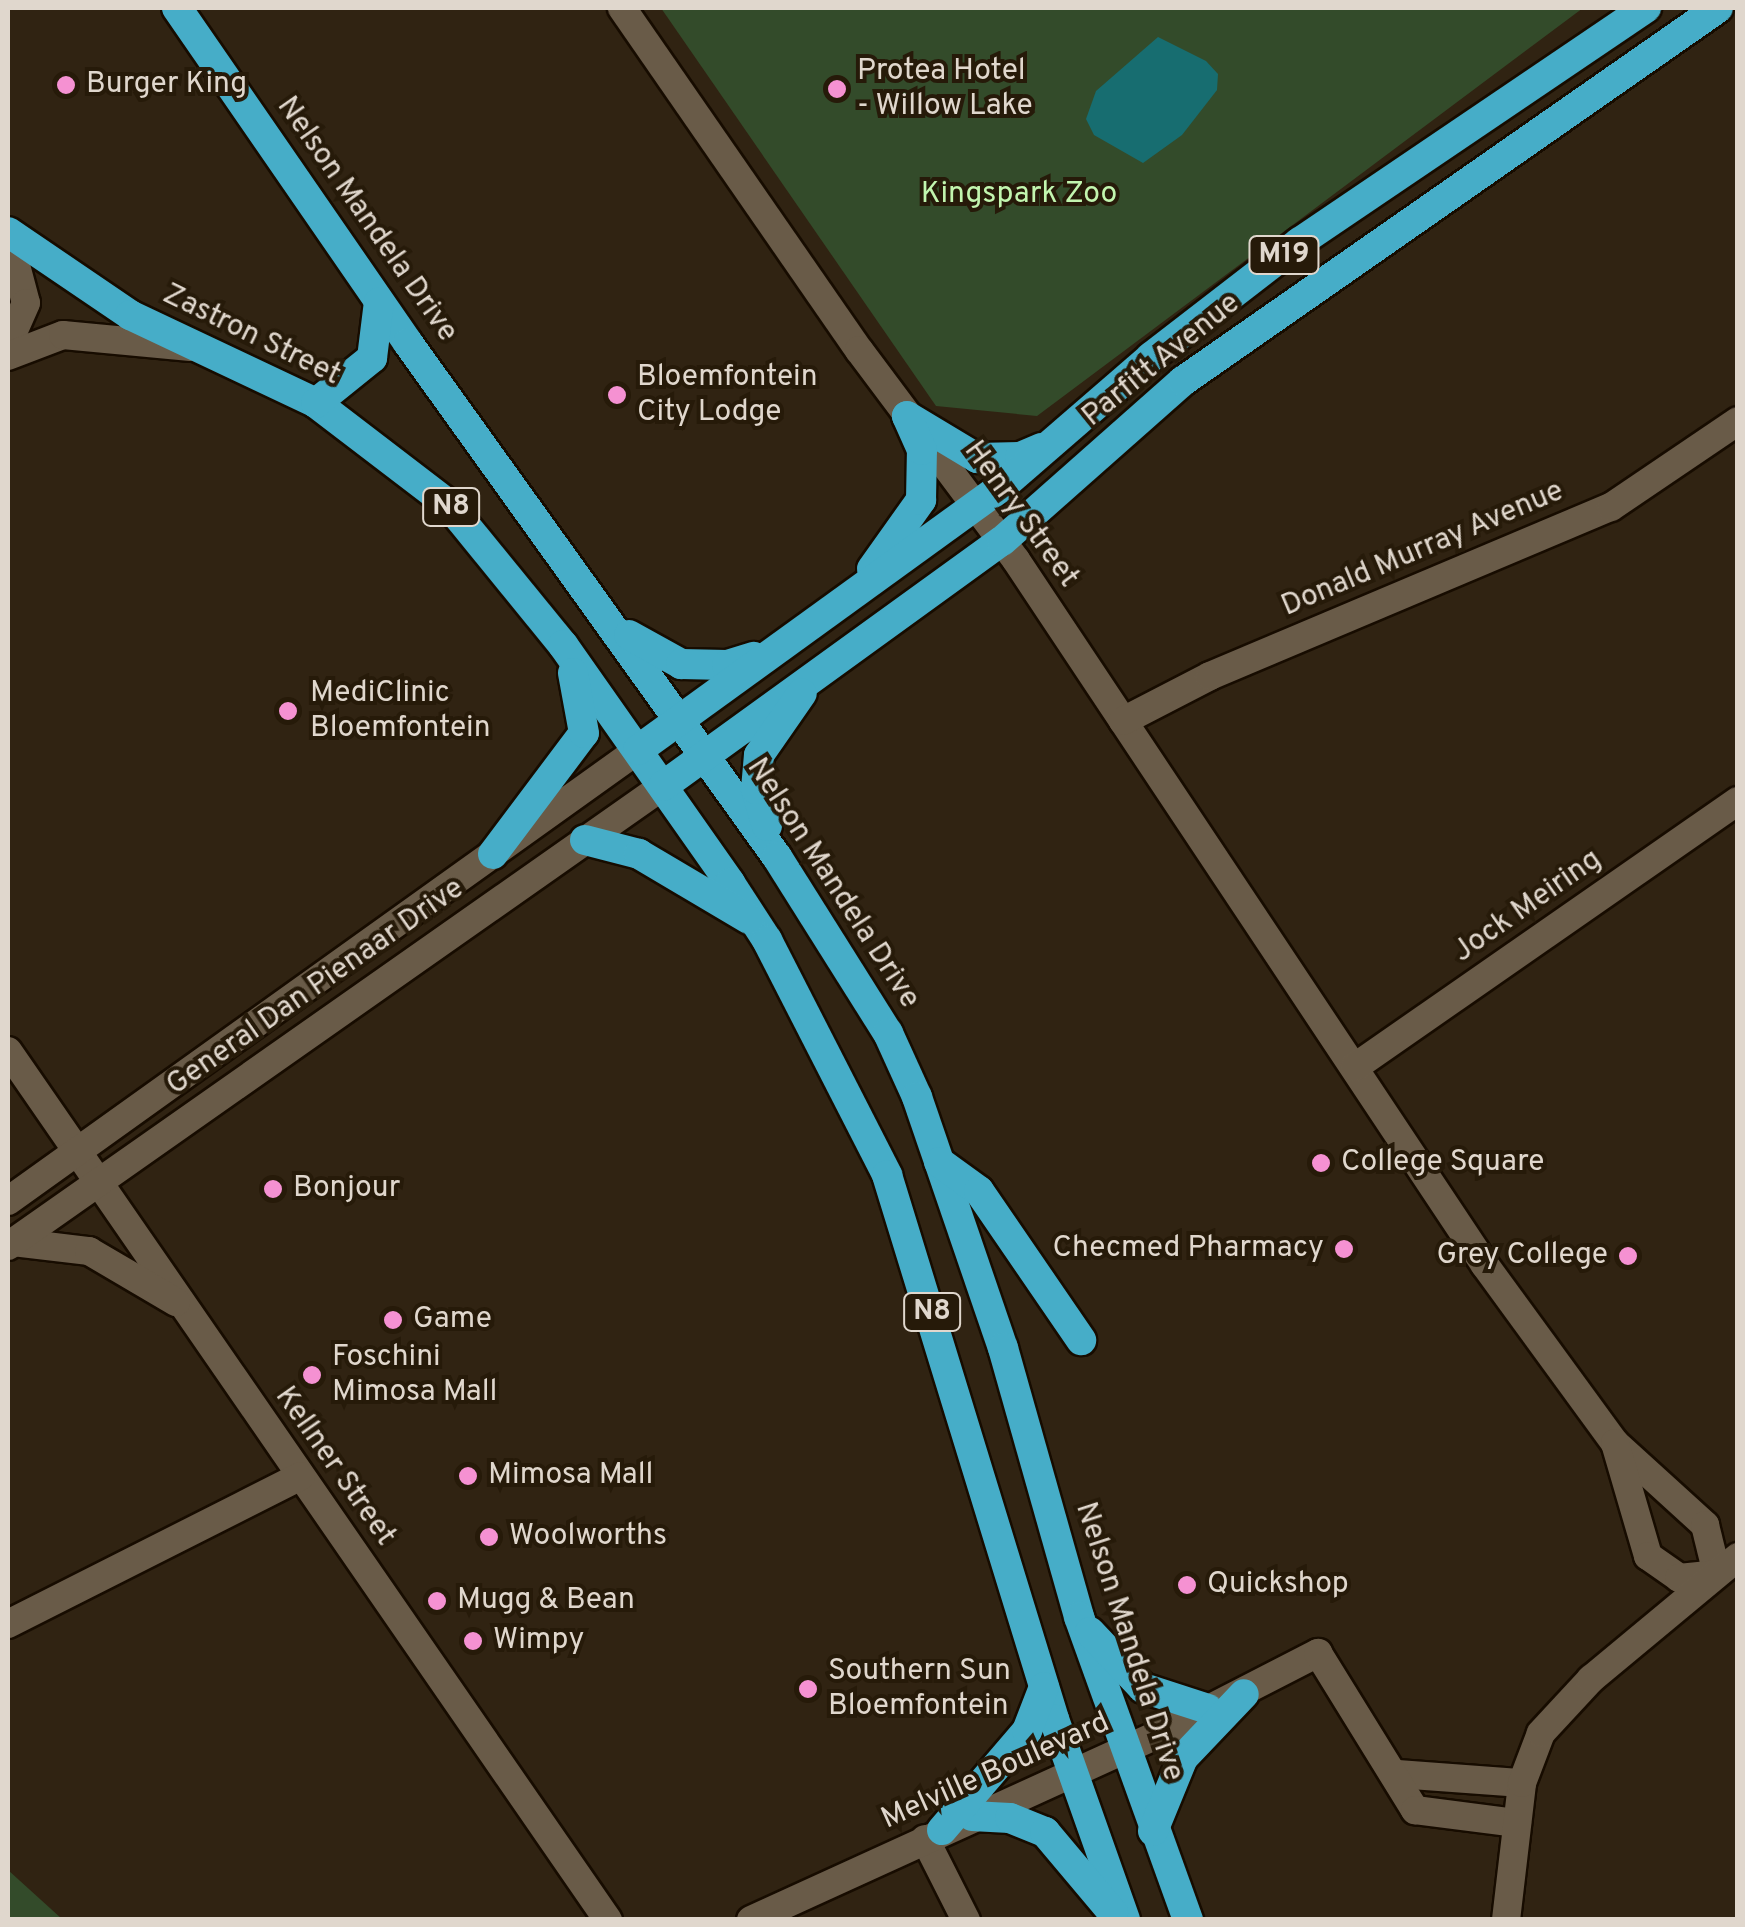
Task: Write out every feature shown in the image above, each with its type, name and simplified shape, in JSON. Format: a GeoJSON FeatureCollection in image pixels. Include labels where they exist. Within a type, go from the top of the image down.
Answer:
{"type":"FeatureCollection","features":[{"type":"Feature","properties":{"kind":"highway","name":"Nelson Mandela Drive"},"geometry":{"type":"LineString","coordinates":[[177,8],[379,302],[778,857],[888,1033],[939,1162],[1004,1348],[1080,1617],[1124,1750],[1188,1920]]}},
{"type":"Feature","properties":{"kind":"highway","name":"Parfitt Avenue"},"geometry":{"type":"LineString","coordinates":[[638,750],[974,506],[1055,442],[1151,356],[1300,242],[1646,8]]}},
{"type":"Feature","properties":{"kind":"highway","name":"Parfitt Avenue"},"geometry":{"type":"LineString","coordinates":[[663,786],[704,752],[1002,541],[1183,381],[1718,8]]}},
{"type":"Feature","properties":{"kind":"highway"},"geometry":{"type":"LineString","coordinates":[[1300,242],[1345,224],[1428,171],[1474,177]]}},
{"type":"Feature","properties":{"kind":"highway","name":"Zastron Street"},"geometry":{"type":"LineString","coordinates":[[8,233],[80,286],[192,348],[316,402],[448,504],[563,645],[638,750]]}},
{"type":"Feature","properties":{"kind":"highway"},"geometry":{"type":"LineString","coordinates":[[316,402],[372,358],[379,302]]}},
{"type":"Feature","properties":{"kind":"highway"},"geometry":{"type":"LineString","coordinates":[[908,416],[977,458],[1020,457],[1055,442]]}},
{"type":"Feature","properties":{"kind":"highway"},"geometry":{"type":"LineString","coordinates":[[850,598],[921,500],[922,450],[908,416]]}},
{"type":"Feature","properties":{"kind":"highway"},"geometry":{"type":"LineString","coordinates":[[610,622],[660,656],[705,667],[748,660],[788,641]]}},
{"type":"Feature","properties":{"kind":"highway"},"geometry":{"type":"LineString","coordinates":[[494,854],[584,733],[579,689],[563,645]]}},
{"type":"Feature","properties":{"kind":"highway"},"geometry":{"type":"LineString","coordinates":[[778,857],[756,790],[759,755],[819,670]]}},
{"type":"Feature","properties":{"kind":"highway","name":"N8"},"geometry":{"type":"LineString","coordinates":[[638,750],[756,923],[887,1175],[1044,1687],[1122,1920]]}},
{"type":"Feature","properties":{"kind":"highway"},"geometry":{"type":"LineString","coordinates":[[584,840],[639,854],[756,923]]}},
{"type":"Feature","properties":{"kind":"highway"},"geometry":{"type":"LineString","coordinates":[[939,1162],[979,1192],[1081,1340]]}},
{"type":"Feature","properties":{"kind":"highway"},"geometry":{"type":"LineString","coordinates":[[1080,1617],[1143,1688],[1208,1709]]}},
{"type":"Feature","properties":{"kind":"highway"},"geometry":{"type":"LineString","coordinates":[[934,1835],[1027,1731],[1044,1687]]}},
{"type":"Feature","properties":{"kind":"highway"},"geometry":{"type":"LineString","coordinates":[[1154,1831],[1183,1758],[1244,1694]]}},
{"type":"Feature","properties":{"kind":"highway"},"geometry":{"type":"LineString","coordinates":[[972,1816],[1010,1818],[1044,1832],[1122,1920]]}},
{"type":"Feature","properties":{"kind":"street","name":"Henry Street"},"geometry":{"type":"LineString","coordinates":[[622,8],[908,416],[1002,541],[1485,1265],[1615,1443]]}},
{"type":"Feature","properties":{"kind":"street"},"geometry":{"type":"LineString","coordinates":[[8,233],[26,303],[8,344]]}},
{"type":"Feature","properties":{"kind":"street"},"geometry":{"type":"LineString","coordinates":[[8,356],[63,336],[192,348]]}},
{"type":"Feature","properties":{"kind":"street","name":"Donald Murray Avenue"},"geometry":{"type":"LineString","coordinates":[[1124,722],[1210,676],[1611,506],[1738,420]]}},
{"type":"Feature","properties":{"kind":"street","name":"General Dan Pienaar Drive"},"geometry":{"type":"LineString","coordinates":[[8,1201],[638,750]]}},
{"type":"Feature","properties":{"kind":"street","name":"General Dan Pienaar Drive"},"geometry":{"type":"LineString","coordinates":[[10,1244],[663,786]]}},
{"type":"Feature","properties":{"kind":"street","name":"Jock Meiring"},"geometry":{"type":"LineString","coordinates":[[1356,1067],[1738,801]]}},
{"type":"Feature","properties":{"kind":"street"},"geometry":{"type":"LineString","coordinates":[[354,954],[383,961],[493,904]]}},
{"type":"Feature","properties":{"kind":"street","name":"Kellner Street"},"geometry":{"type":"LineString","coordinates":[[8,1051],[608,1920]]}},
{"type":"Feature","properties":{"kind":"street"},"geometry":{"type":"LineString","coordinates":[[10,1244],[89,1252],[186,1308]]}},
{"type":"Feature","properties":{"kind":"street"},"geometry":{"type":"LineString","coordinates":[[1615,1443],[1705,1525],[1727,1566]]}},
{"type":"Feature","properties":{"kind":"street"},"geometry":{"type":"LineString","coordinates":[[1615,1443],[1643,1544],[1661,1568],[1678,1578],[1727,1566]]}},
{"type":"Feature","properties":{"kind":"street"},"geometry":{"type":"LineString","coordinates":[[8,1624],[301,1476]]}},
{"type":"Feature","properties":{"kind":"street"},"geometry":{"type":"LineString","coordinates":[[1506,1920],[1522,1783],[1530,1752],[1555,1714],[1727,1566]]}},
{"type":"Feature","properties":{"kind":"street"},"geometry":{"type":"LineString","coordinates":[[1646,1632],[1659,1610],[1661,1568]]}},
{"type":"Feature","properties":{"kind":"street","name":"Melville Boulevard"},"geometry":{"type":"LineString","coordinates":[[752,1920],[1244,1694],[1318,1653],[1398,1774]]}},
{"type":"Feature","properties":{"kind":"street"},"geometry":{"type":"LineString","coordinates":[[1398,1774],[1522,1783]]}},
{"type":"Feature","properties":{"kind":"street"},"geometry":{"type":"LineString","coordinates":[[1398,1774],[1416,1810],[1517,1823]]}},
{"type":"Feature","properties":{"kind":"street"},"geometry":{"type":"LineString","coordinates":[[934,1835],[966,1920]]}},
{"type":"Feature","properties":{"kind":"green space","name":"Kingspark Zoo"},"geometry":{"type":"Polygon","coordinates":[[[661,8],[1583,8],[1037,416],[936,406],[661,8]]]}},
{"type":"Feature","properties":{"kind":"green space"},"geometry":{"type":"Polygon","coordinates":[[[8,1870],[62,1919],[8,1919],[8,1870]]]}},
{"type":"Feature","properties":{"kind":"water"},"geometry":{"type":"Polygon","coordinates":[[[1158,37],[1206,61],[1218,74],[1217,90],[1182,135],[1143,163],[1094,135],[1086,119],[1096,91],[1158,37]]]}},
{"type":"Feature","properties":{"kind":"place","name":"Burger King"},"geometry":{"type":"Point","coordinates":[66,85]}},
{"type":"Feature","properties":{"kind":"place","name":"Protea Hotel - Willow Lake"},"geometry":{"type":"Point","coordinates":[837,89]}},
{"type":"Feature","properties":{"kind":"place","name":"Bloemfontein City Lodge"},"geometry":{"type":"Point","coordinates":[617,395]}},
{"type":"Feature","properties":{"kind":"place","name":"MediClinic Bloemfontein"},"geometry":{"type":"Point","coordinates":[288,711]}},
{"type":"Feature","properties":{"kind":"place","name":"College Square"},"geometry":{"type":"Point","coordinates":[1321,1163]}},
{"type":"Feature","properties":{"kind":"place","name":"Bonjour"},"geometry":{"type":"Point","coordinates":[273,1189]}},
{"type":"Feature","properties":{"kind":"place","name":"Checmed Pharmacy"},"geometry":{"type":"Point","coordinates":[1344,1249]}},
{"type":"Feature","properties":{"kind":"place","name":"Grey College"},"geometry":{"type":"Point","coordinates":[1628,1256]}},
{"type":"Feature","properties":{"kind":"place","name":"Game"},"geometry":{"type":"Point","coordinates":[393,1320]}},
{"type":"Feature","properties":{"kind":"place","name":"Foschini Mimosa Mall"},"geometry":{"type":"Point","coordinates":[312,1375]}},
{"type":"Feature","properties":{"kind":"place","name":"Mimosa Mall"},"geometry":{"type":"Point","coordinates":[468,1476]}},
{"type":"Feature","properties":{"kind":"place","name":"Woolworths"},"geometry":{"type":"Point","coordinates":[489,1537]}},
{"type":"Feature","properties":{"kind":"place","name":"Quickshop"},"geometry":{"type":"Point","coordinates":[1187,1585]}},
{"type":"Feature","properties":{"kind":"place","name":"Mugg & Bean"},"geometry":{"type":"Point","coordinates":[437,1601]}},
{"type":"Feature","properties":{"kind":"place","name":"Wimpy"},"geometry":{"type":"Point","coordinates":[473,1641]}},
{"type":"Feature","properties":{"kind":"place","name":"Southern Sun Bloemfontein"},"geometry":{"type":"Point","coordinates":[808,1689]}}]}
